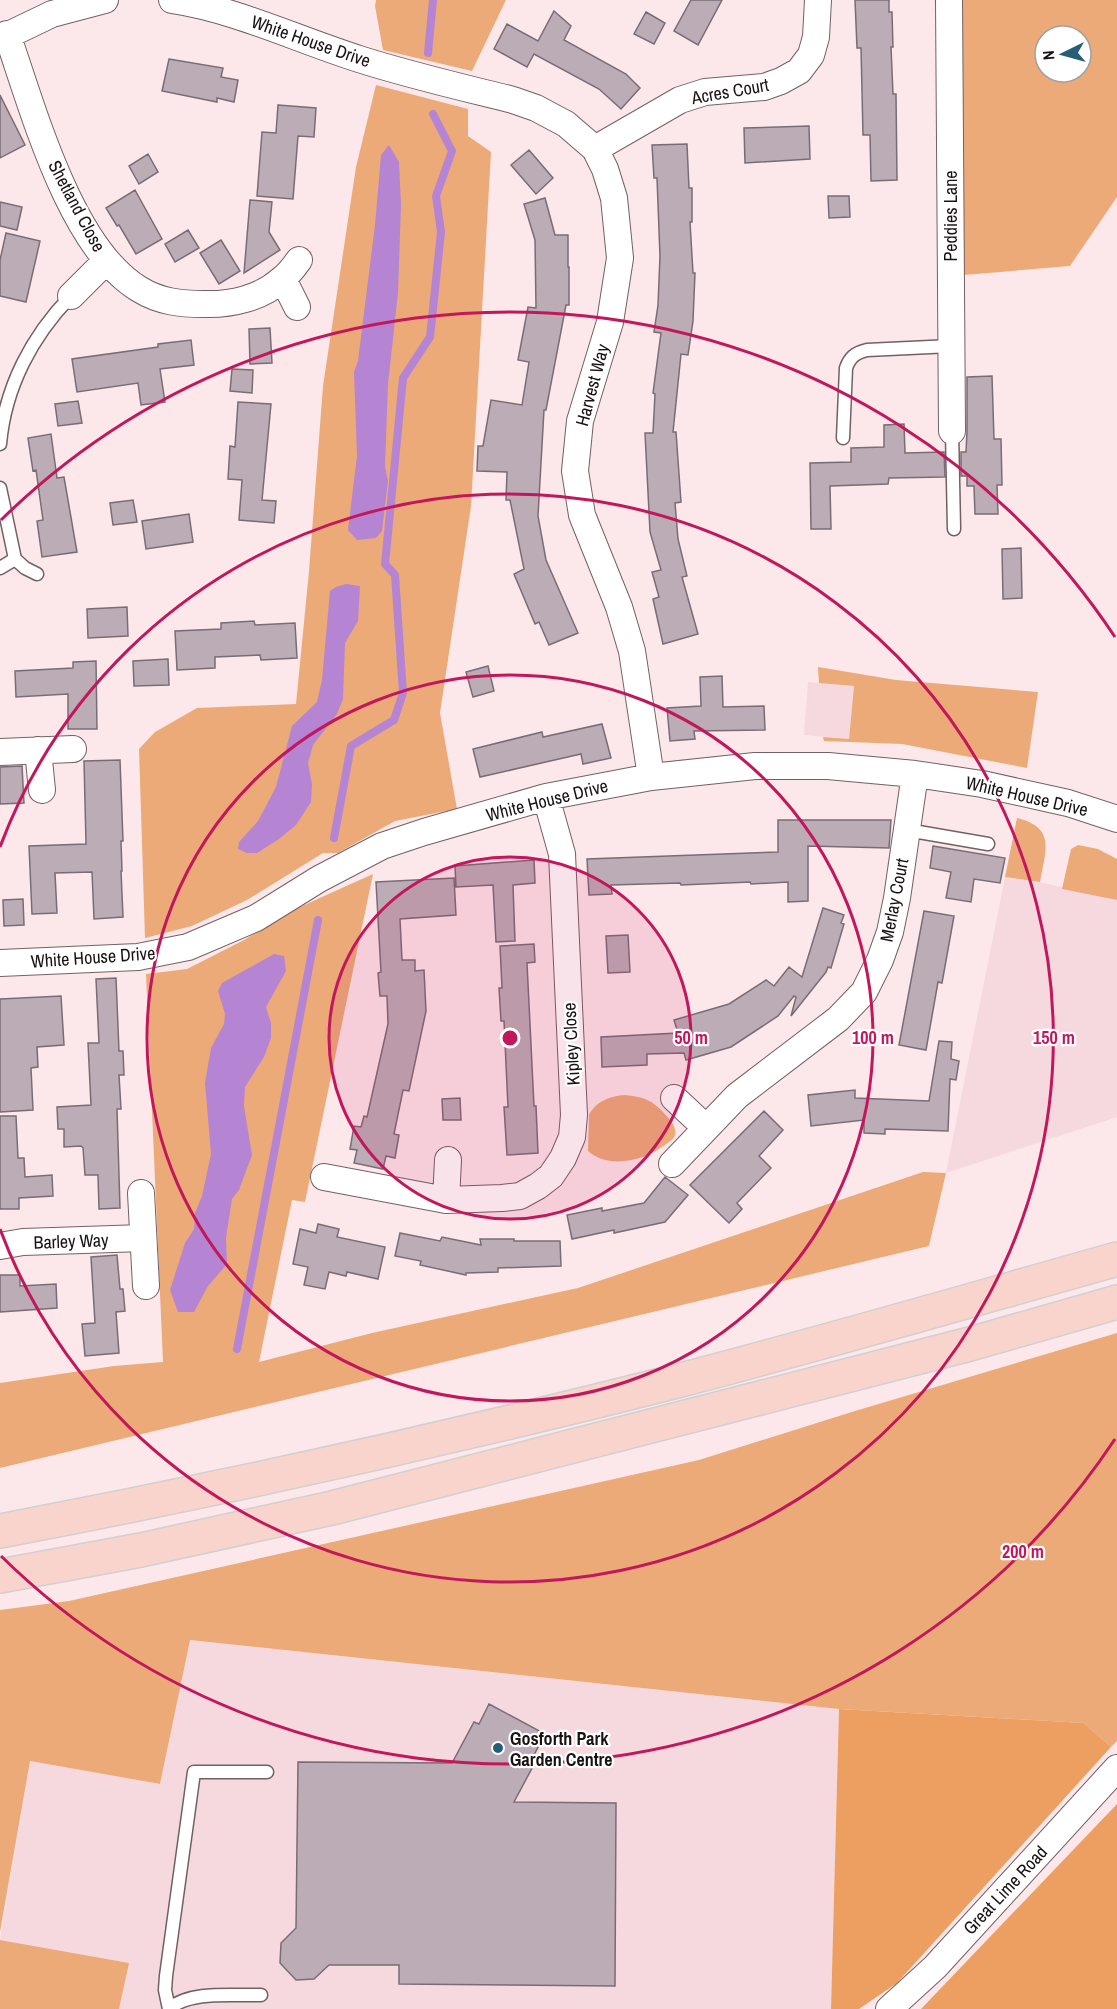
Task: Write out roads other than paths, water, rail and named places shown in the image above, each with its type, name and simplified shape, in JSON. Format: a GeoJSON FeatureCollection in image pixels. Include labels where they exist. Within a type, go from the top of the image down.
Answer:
{"type":"FeatureCollection","features":[{"type":"Feature","properties":{"kind":"main road"},"geometry":{"type":"LineString","coordinates":[[0,1532],[168,1499],[506,1424],[680,1380],[1117,1259]]}},
{"type":"Feature","properties":{"kind":"main road"},"geometry":{"type":"LineString","coordinates":[[0,1576],[141,1550],[332,1508],[970,1344],[1117,1302]]}},
{"type":"Feature","properties":{"kind":"street"},"geometry":{"type":"LineString","coordinates":[[4,36],[52,14],[105,0]]}},
{"type":"Feature","properties":{"kind":"street","name":"White House Drive"},"geometry":{"type":"LineString","coordinates":[[172,0],[194,3],[234,15],[358,59],[450,84]]}},
{"type":"Feature","properties":{"kind":"street","name":"Acres Court"},"geometry":{"type":"LineString","coordinates":[[595,149],[680,100],[705,92],[764,87],[799,71],[812,55],[816,37],[818,0]]}},
{"type":"Feature","properties":{"kind":"street","name":"Peddies Lane"},"geometry":{"type":"LineString","coordinates":[[949,0],[952,431]]}},
{"type":"Feature","properties":{"kind":"street","name":"Shetland Close"},"geometry":{"type":"LineString","coordinates":[[4,36],[56,172],[94,245],[122,277],[154,297],[176,304],[208,304],[238,301],[271,288],[283,279],[299,260]]}},
{"type":"Feature","properties":{"kind":"street","name":"Harvest Way"},"geometry":{"type":"LineString","coordinates":[[450,84],[513,100],[536,108],[566,124],[595,149],[614,198],[620,258],[610,322],[580,421],[575,471],[582,514],[619,607],[632,651],[651,777]]}},
{"type":"Feature","properties":{"kind":"street"},"geometry":{"type":"LineString","coordinates":[[71,296],[106,261]]}},
{"type":"Feature","properties":{"kind":"street"},"geometry":{"type":"LineString","coordinates":[[283,279],[297,307]]}},
{"type":"Feature","properties":{"kind":"street"},"geometry":{"type":"LineString","coordinates":[[0,752],[73,749]]}},
{"type":"Feature","properties":{"kind":"street"},"geometry":{"type":"LineString","coordinates":[[38,750],[42,790]]}},
{"type":"Feature","properties":{"kind":"street","name":"White House Drive"},"geometry":{"type":"LineString","coordinates":[[0,963],[138,957],[188,947],[255,918],[319,879],[382,846],[546,797],[651,777],[766,766],[828,766],[982,783],[1057,800],[1117,819]]}},
{"type":"Feature","properties":{"kind":"street","name":"Merlay Court"},"geometry":{"type":"LineString","coordinates":[[672,1164],[737,1096],[838,1020],[864,992],[880,960],[890,932],[915,774]]}},
{"type":"Feature","properties":{"kind":"street","name":"Kipley Close"},"geometry":{"type":"LineString","coordinates":[[324,1177],[446,1200],[490,1199],[520,1196],[538,1186],[551,1176],[563,1158],[572,1137],[574,1115],[562,855],[546,797]]}},
{"type":"Feature","properties":{"kind":"street"},"geometry":{"type":"LineString","coordinates":[[674,1098],[706,1128]]}},
{"type":"Feature","properties":{"kind":"street"},"geometry":{"type":"LineString","coordinates":[[446,1200],[448,1160]]}},
{"type":"Feature","properties":{"kind":"street"},"geometry":{"type":"LineString","coordinates":[[141,1193],[146,1286]]}},
{"type":"Feature","properties":{"kind":"street","name":"Barley Way"},"geometry":{"type":"LineString","coordinates":[[0,1246],[23,1242],[143,1238]]}},
{"type":"Feature","properties":{"kind":"street","name":"Great Lime Road"},"geometry":{"type":"LineString","coordinates":[[889,2009],[934,1967],[1117,1768]]}},
{"type":"Feature","properties":{"kind":"lane"},"geometry":{"type":"LineString","coordinates":[[0,444],[10,393],[26,356],[54,314],[71,296]]}},
{"type":"Feature","properties":{"kind":"lane"},"geometry":{"type":"LineString","coordinates":[[843,438],[846,368],[856,352],[951,346]]}},
{"type":"Feature","properties":{"kind":"lane"},"geometry":{"type":"LineString","coordinates":[[952,431],[954,529]]}},
{"type":"Feature","properties":{"kind":"lane"},"geometry":{"type":"LineString","coordinates":[[0,488],[15,560],[37,574]]}},
{"type":"Feature","properties":{"kind":"lane"},"geometry":{"type":"LineString","coordinates":[[0,568],[15,560]]}},
{"type":"Feature","properties":{"kind":"lane"},"geometry":{"type":"LineString","coordinates":[[907,830],[988,844]]}},
{"type":"Feature","properties":{"kind":"lane"},"geometry":{"type":"LineString","coordinates":[[261,1995],[191,1997],[178,2001],[169,2009],[165,1990],[194,1772],[267,1772]]}},
{"type":"Feature","properties":{"kind":"waterway"},"geometry":{"type":"LineString","coordinates":[[428,53],[433,0]]}},
{"type":"Feature","properties":{"kind":"waterway"},"geometry":{"type":"LineString","coordinates":[[334,838],[351,746],[394,720],[403,693],[395,575],[385,564],[403,378],[430,337],[441,232],[436,196],[452,151],[433,114]]}},
{"type":"Feature","properties":{"kind":"waterway"},"geometry":{"type":"LineString","coordinates":[[237,1349],[318,920]]}},
{"type":"Feature","properties":{"kind":"place","name":"Gosforth Park Garden Centre"},"geometry":{"type":"Point","coordinates":[498,1748]}}]}
